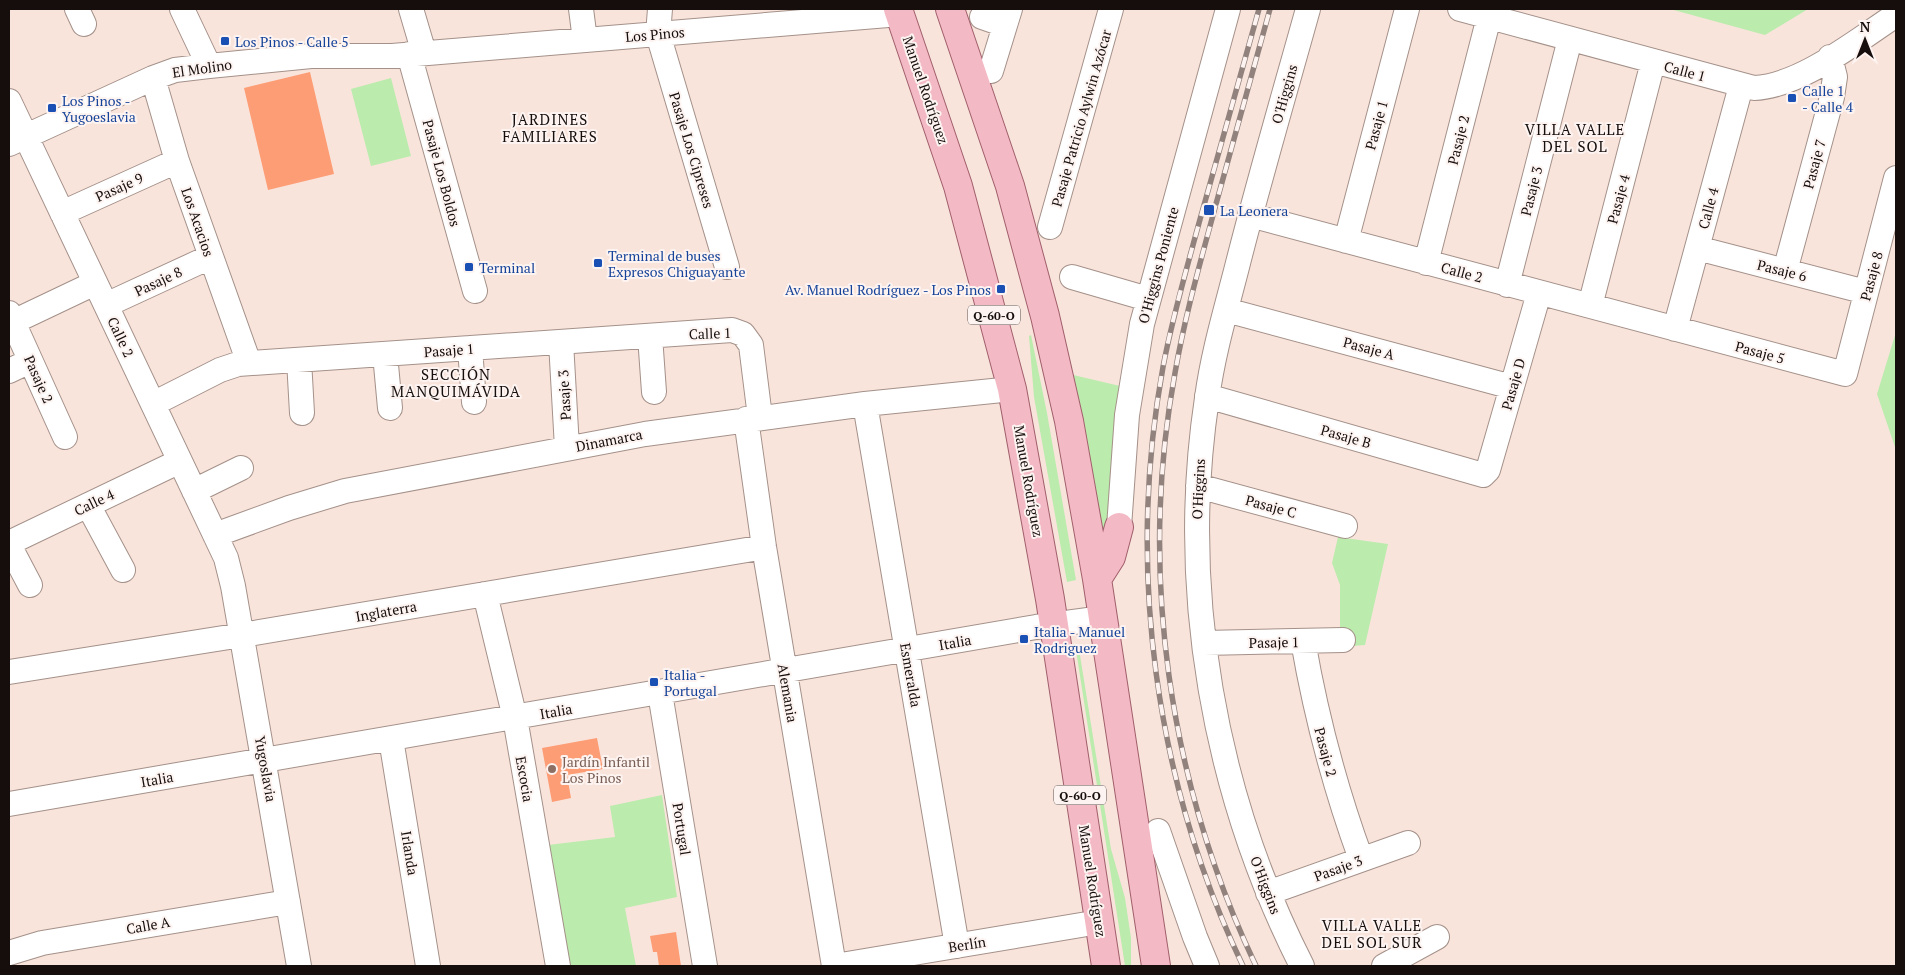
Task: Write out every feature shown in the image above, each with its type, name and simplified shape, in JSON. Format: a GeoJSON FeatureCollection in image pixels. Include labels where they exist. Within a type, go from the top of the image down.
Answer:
{"type":"FeatureCollection","features":[{"type":"Feature","properties":{"kind":"main road"},"geometry":{"type":"LineString","coordinates":[[950,9],[1002,162],[1043,307],[1077,457],[1156,966]]}},
{"type":"Feature","properties":{"kind":"main road","name":"Manuel Rodríguez"},"geometry":{"type":"LineString","coordinates":[[899,11],[958,186],[1012,389],[1034,502],[1106,966]]}},
{"type":"Feature","properties":{"kind":"main road"},"geometry":{"type":"LineString","coordinates":[[1097,579],[1111,557],[1119,527]]}},
{"type":"Feature","properties":{"kind":"street"},"geometry":{"type":"LineString","coordinates":[[182,9],[209,66]]}},
{"type":"Feature","properties":{"kind":"street","name":"Pasaje Los Boldos"},"geometry":{"type":"LineString","coordinates":[[411,9],[417,53],[474,292]]}},
{"type":"Feature","properties":{"kind":"street"},"geometry":{"type":"LineString","coordinates":[[580,9],[585,40]]}},
{"type":"Feature","properties":{"kind":"street"},"geometry":{"type":"LineString","coordinates":[[658,34],[660,9]]}},
{"type":"Feature","properties":{"kind":"street","name":"Pasaje Patricio Aylwin Azócar"},"geometry":{"type":"LineString","coordinates":[[1050,227],[1111,9]]}},
{"type":"Feature","properties":{"kind":"street","name":"O'Higgins Poniente"},"geometry":{"type":"LineString","coordinates":[[1119,527],[1127,415],[1148,299],[1228,9]]}},
{"type":"Feature","properties":{"kind":"street","name":"O'Higgins"},"geometry":{"type":"LineString","coordinates":[[1302,966],[1268,893],[1253,852],[1228,770],[1204,643],[1197,570],[1198,486],[1207,396],[1226,310],[1250,216],[1308,9]]}},
{"type":"Feature","properties":{"kind":"street","name":"Pasaje 1"},"geometry":{"type":"LineString","coordinates":[[1346,241],[1407,9]]}},
{"type":"Feature","properties":{"kind":"street","name":"Calle 1"},"geometry":{"type":"LineString","coordinates":[[1460,9],[1754,88],[1778,85],[1808,71],[1896,15]]}},
{"type":"Feature","properties":{"kind":"street","name":"Los Pinos"},"geometry":{"type":"LineString","coordinates":[[417,53],[658,34],[899,11]]}},
{"type":"Feature","properties":{"kind":"street"},"geometry":{"type":"LineString","coordinates":[[982,17],[1008,17],[991,71]]}},
{"type":"Feature","properties":{"kind":"street","name":"Pasaje 2"},"geometry":{"type":"LineString","coordinates":[[1426,263],[1489,17]]}},
{"type":"Feature","properties":{"kind":"street","name":"Pasaje Los Cipreses"},"geometry":{"type":"LineString","coordinates":[[658,34],[727,267]]}},
{"type":"Feature","properties":{"kind":"street","name":"Pasaje 3"},"geometry":{"type":"LineString","coordinates":[[1507,284],[1570,39]]}},
{"type":"Feature","properties":{"kind":"street","name":"El Molino"},"geometry":{"type":"LineString","coordinates":[[17,140],[153,78],[175,70],[311,56],[417,53]]}},
{"type":"Feature","properties":{"kind":"street","name":"Pasaje 7"},"geometry":{"type":"LineString","coordinates":[[1786,271],[1832,97],[1835,77],[1830,57]]}},
{"type":"Feature","properties":{"kind":"street","name":"Pasaje 4"},"geometry":{"type":"LineString","coordinates":[[1590,306],[1653,62]]}},
{"type":"Feature","properties":{"kind":"street","name":"Los Acacios"},"geometry":{"type":"LineString","coordinates":[[153,78],[177,161],[249,363]]}},
{"type":"Feature","properties":{"kind":"street","name":"Calle 4"},"geometry":{"type":"LineString","coordinates":[[1675,329],[1741,86]]}},
{"type":"Feature","properties":{"kind":"street","name":"Calle 2"},"geometry":{"type":"LineString","coordinates":[[9,102],[17,140],[62,213],[215,535],[230,572]]}},
{"type":"Feature","properties":{"kind":"street","name":"Pasaje 9"},"geometry":{"type":"LineString","coordinates":[[62,213],[177,161]]}},
{"type":"Feature","properties":{"kind":"street","name":"Pasaje 8"},"geometry":{"type":"LineString","coordinates":[[1845,374],[1896,178]]}},
{"type":"Feature","properties":{"kind":"street","name":"Calle 2"},"geometry":{"type":"LineString","coordinates":[[1250,216],[1675,329]]}},
{"type":"Feature","properties":{"kind":"street","name":"Pasaje 6"},"geometry":{"type":"LineString","coordinates":[[1697,248],[1866,292]]}},
{"type":"Feature","properties":{"kind":"street","name":"Pasaje 8"},"geometry":{"type":"LineString","coordinates":[[106,305],[210,257]]}},
{"type":"Feature","properties":{"kind":"street"},"geometry":{"type":"LineString","coordinates":[[1072,277],[1148,299]]}},
{"type":"Feature","properties":{"kind":"street","name":"Pasaje 2"},"geometry":{"type":"LineString","coordinates":[[65,437],[11,318],[95,283]]}},
{"type":"Feature","properties":{"kind":"street","name":"Pasaje D"},"geometry":{"type":"LineString","coordinates":[[1486,474],[1539,293]]}},
{"type":"Feature","properties":{"kind":"street","name":"Pasaje A"},"geometry":{"type":"LineString","coordinates":[[1226,310],[1512,387]]}},
{"type":"Feature","properties":{"kind":"street","name":"Pasaje 5"},"geometry":{"type":"LineString","coordinates":[[1675,329],[1845,374]]}},
{"type":"Feature","properties":{"kind":"street","name":"Calle 1"},"geometry":{"type":"LineString","coordinates":[[650,336],[726,330],[743,334],[751,345],[753,418]]}},
{"type":"Feature","properties":{"kind":"street"},"geometry":{"type":"LineString","coordinates":[[650,336],[654,392]]}},
{"type":"Feature","properties":{"kind":"street","name":"Pasaje 1"},"geometry":{"type":"LineString","coordinates":[[249,363],[650,336]]}},
{"type":"Feature","properties":{"kind":"street","name":"Pasaje 3"},"geometry":{"type":"LineString","coordinates":[[561,342],[567,448]]}},
{"type":"Feature","properties":{"kind":"street"},"geometry":{"type":"LineString","coordinates":[[470,348],[474,402]]}},
{"type":"Feature","properties":{"kind":"street"},"geometry":{"type":"LineString","coordinates":[[386,354],[390,408]]}},
{"type":"Feature","properties":{"kind":"street"},"geometry":{"type":"LineString","coordinates":[[9,370],[30,360]]}},
{"type":"Feature","properties":{"kind":"street"},"geometry":{"type":"LineString","coordinates":[[299,360],[302,413]]}},
{"type":"Feature","properties":{"kind":"street"},"geometry":{"type":"LineString","coordinates":[[153,404],[220,370],[249,363]]}},
{"type":"Feature","properties":{"kind":"street","name":"Dinamarca"},"geometry":{"type":"LineString","coordinates":[[215,535],[289,508],[345,492],[567,448],[678,428],[753,418],[1012,389]]}},
{"type":"Feature","properties":{"kind":"street","name":"Pasaje B"},"geometry":{"type":"LineString","coordinates":[[1207,396],[1471,472],[1486,474]]}},
{"type":"Feature","properties":{"kind":"street","name":"Esmeralda"},"geometry":{"type":"LineString","coordinates":[[865,404],[957,946]]}},
{"type":"Feature","properties":{"kind":"street","name":"Alemania"},"geometry":{"type":"LineString","coordinates":[[753,418],[764,547],[835,966]]}},
{"type":"Feature","properties":{"kind":"street","name":"Calle 4"},"geometry":{"type":"LineString","coordinates":[[9,544],[180,461]]}},
{"type":"Feature","properties":{"kind":"street"},"geometry":{"type":"LineString","coordinates":[[194,491],[241,468]]}},
{"type":"Feature","properties":{"kind":"street","name":"Pasaje C"},"geometry":{"type":"LineString","coordinates":[[1198,486],[1345,526]]}},
{"type":"Feature","properties":{"kind":"street"},"geometry":{"type":"LineString","coordinates":[[88,505],[122,570]]}},
{"type":"Feature","properties":{"kind":"street"},"geometry":{"type":"LineString","coordinates":[[9,544],[30,585]]}},
{"type":"Feature","properties":{"kind":"street","name":"Inglaterra"},"geometry":{"type":"LineString","coordinates":[[9,672],[242,635],[764,547]]}},
{"type":"Feature","properties":{"kind":"street","name":"Yugoslavia"},"geometry":{"type":"LineString","coordinates":[[230,572],[266,768],[299,966]]}},
{"type":"Feature","properties":{"kind":"street","name":"Escocia"},"geometry":{"type":"LineString","coordinates":[[486,594],[515,718],[558,966]]}},
{"type":"Feature","properties":{"kind":"street","name":"Italia"},"geometry":{"type":"LineString","coordinates":[[9,819],[266,768],[391,739],[1103,618]]}},
{"type":"Feature","properties":{"kind":"street","name":"Pasaje 1"},"geometry":{"type":"LineString","coordinates":[[1204,643],[1343,640]]}},
{"type":"Feature","properties":{"kind":"street","name":"Pasaje 2"},"geometry":{"type":"LineString","coordinates":[[1303,641],[1325,748],[1361,859]]}},
{"type":"Feature","properties":{"kind":"street","name":"Portugal"},"geometry":{"type":"LineString","coordinates":[[660,693],[705,966]]}},
{"type":"Feature","properties":{"kind":"street","name":"Irlanda"},"geometry":{"type":"LineString","coordinates":[[391,739],[428,966]]}},
{"type":"Feature","properties":{"kind":"street","name":"Italia"},"geometry":{"type":"LineString","coordinates":[[9,804],[266,768]]}},
{"type":"Feature","properties":{"kind":"street"},"geometry":{"type":"LineString","coordinates":[[1158,831],[1207,966]]}},
{"type":"Feature","properties":{"kind":"street","name":"Pasaje 3"},"geometry":{"type":"LineString","coordinates":[[1268,893],[1408,843]]}},
{"type":"Feature","properties":{"kind":"street","name":"Calle A"},"geometry":{"type":"LineString","coordinates":[[9,953],[42,943],[288,902]]}},
{"type":"Feature","properties":{"kind":"street","name":"Berlín"},"geometry":{"type":"LineString","coordinates":[[835,966],[1099,922]]}},
{"type":"Feature","properties":{"kind":"street"},"geometry":{"type":"LineString","coordinates":[[1384,966],[1415,959],[1437,937]]}},
{"type":"Feature","properties":{"kind":"green space"},"geometry":{"type":"Polygon","coordinates":[[[1670,9],[1808,9],[1765,35],[1670,9]]]}},
{"type":"Feature","properties":{"kind":"green space"},"geometry":{"type":"Polygon","coordinates":[[[391,78],[411,156],[371,166],[351,89],[391,78]]]}},
{"type":"Feature","properties":{"kind":"green space"},"geometry":{"type":"Polygon","coordinates":[[[1896,332],[1896,450],[1877,394],[1896,332]]]}},
{"type":"Feature","properties":{"kind":"green space"},"geometry":{"type":"Polygon","coordinates":[[[1031,335],[1047,413],[1076,580],[1067,582],[1034,397],[1029,336],[1031,335]]]}},
{"type":"Feature","properties":{"kind":"green space"},"geometry":{"type":"Polygon","coordinates":[[[1069,374],[1120,386],[1113,531],[1106,558],[1069,374]]]}},
{"type":"Feature","properties":{"kind":"green space"},"geometry":{"type":"Polygon","coordinates":[[[1338,537],[1388,544],[1365,645],[1340,647],[1340,585],[1332,563],[1338,537]]]}},
{"type":"Feature","properties":{"kind":"green space"},"geometry":{"type":"Polygon","coordinates":[[[1079,649],[1111,849],[1125,898],[1131,938],[1131,966],[1125,966],[1076,650],[1079,649]]]}},
{"type":"Feature","properties":{"kind":"green space"},"geometry":{"type":"Polygon","coordinates":[[[662,795],[677,897],[625,908],[636,966],[568,966],[548,845],[615,837],[610,806],[662,795]]]}},
{"type":"Feature","properties":{"kind":"building"},"geometry":{"type":"Polygon","coordinates":[[[310,72],[334,174],[268,190],[244,88],[310,72]]]}},
{"type":"Feature","properties":{"kind":"building"},"geometry":{"type":"Polygon","coordinates":[[[597,738],[603,769],[567,775],[571,798],[552,802],[542,748],[597,738]]]}},
{"type":"Feature","properties":{"kind":"building"},"geometry":{"type":"Polygon","coordinates":[[[676,932],[681,966],[659,966],[657,952],[653,952],[650,936],[676,932]]]}},
{"type":"Feature","properties":{"kind":"railway"},"geometry":{"type":"LineString","coordinates":[[1243,966],[1213,896],[1188,823],[1169,749],[1156,673],[1149,597],[1148,520],[1152,443],[1163,367],[1189,259],[1259,9]]}},
{"type":"Feature","properties":{"kind":"railway"},"geometry":{"type":"LineString","coordinates":[[1256,966],[1226,896],[1201,824],[1182,751],[1169,676],[1161,600],[1160,524],[1164,448],[1175,373],[1184,330],[1270,9]]}},
{"type":"Feature","properties":{"kind":"place","name":"Los Pinos - Calle 5"},"geometry":{"type":"Point","coordinates":[225,41]}},
{"type":"Feature","properties":{"kind":"place","name":"Calle 1 - Calle 4"},"geometry":{"type":"Point","coordinates":[1792,98]}},
{"type":"Feature","properties":{"kind":"place","name":"Los Pinos - Yugoeslavia"},"geometry":{"type":"Point","coordinates":[52,108]}},
{"type":"Feature","properties":{"kind":"place","name":"La Leonera"},"geometry":{"type":"Point","coordinates":[1209,210]}},
{"type":"Feature","properties":{"kind":"place","name":"Terminal de buses Expresos Chiguayante"},"geometry":{"type":"Point","coordinates":[598,263]}},
{"type":"Feature","properties":{"kind":"place","name":"Terminal"},"geometry":{"type":"Point","coordinates":[469,267]}},
{"type":"Feature","properties":{"kind":"place","name":"Av. Manuel Rodríguez - Los Pinos"},"geometry":{"type":"Point","coordinates":[1001,289]}},
{"type":"Feature","properties":{"kind":"place","name":"Italia - Manuel Rodriguez"},"geometry":{"type":"Point","coordinates":[1024,639]}},
{"type":"Feature","properties":{"kind":"place","name":"Italia - Portugal"},"geometry":{"type":"Point","coordinates":[654,682]}},
{"type":"Feature","properties":{"kind":"place","name":"Jardín Infantil Los Pinos"},"geometry":{"type":"Point","coordinates":[552,769]}},
{"type":"Feature","properties":{"kind":"district","name":"JARDINES FAMILIARES"},"geometry":{"type":"Point","coordinates":[550,128]}},
{"type":"Feature","properties":{"kind":"district","name":"VILLA VALLE DEL SOL"},"geometry":{"type":"Point","coordinates":[1575,138]}},
{"type":"Feature","properties":{"kind":"district","name":"SECCIÓN MANQUIMÁVIDA"},"geometry":{"type":"Point","coordinates":[456,382]}},
{"type":"Feature","properties":{"kind":"district","name":"VILLA VALLE DEL SOL SUR"},"geometry":{"type":"Point","coordinates":[1372,934]}}]}
